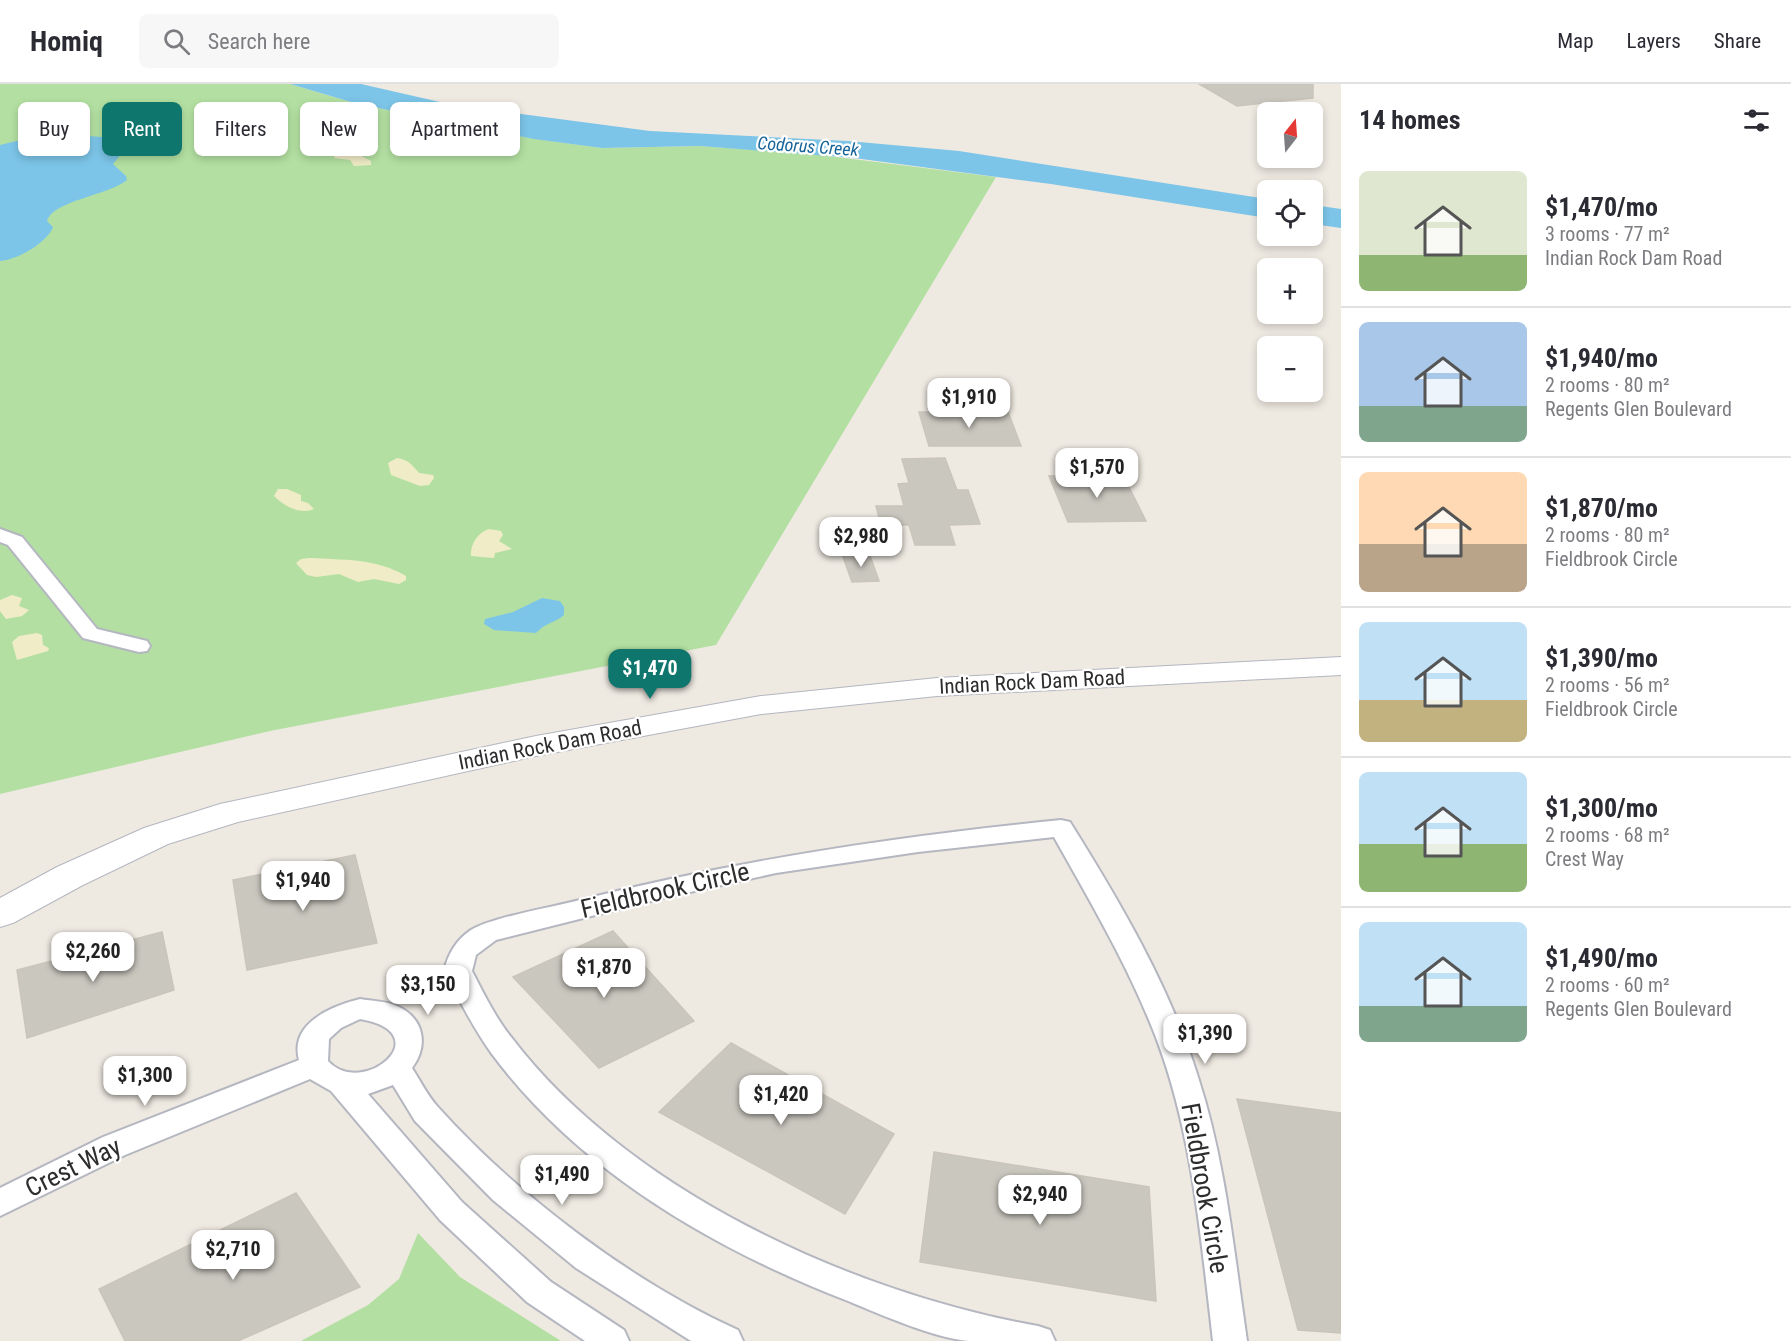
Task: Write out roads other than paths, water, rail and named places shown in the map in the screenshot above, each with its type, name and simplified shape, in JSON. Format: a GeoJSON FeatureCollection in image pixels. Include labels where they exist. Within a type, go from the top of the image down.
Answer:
{"type":"FeatureCollection","features":[{"type":"Feature","properties":{"kind":"street"},"geometry":{"type":"LineString","coordinates":[[0,535],[15,541],[90,634],[139,646]]}},
{"type":"Feature","properties":{"kind":"street","name":"Indian Rock Dam Road"},"geometry":{"type":"LineString","coordinates":[[0,914],[70,876],[156,836],[232,812],[548,744],[761,705],[937,687],[1341,666]]}},
{"type":"Feature","properties":{"kind":"street","name":"Fieldbrook Circle"},"geometry":{"type":"LineString","coordinates":[[1038,1341],[951,1323],[870,1296],[778,1257],[704,1221],[634,1174],[585,1135],[496,1040],[458,971],[464,949],[470,942],[487,933],[675,885],[775,865],[922,842],[1061,828],[1154,1000],[1176,1053],[1207,1179],[1230,1341]]}},
{"type":"Feature","properties":{"kind":"street"},"geometry":{"type":"LineString","coordinates":[[380,1010],[396,1016],[407,1026],[412,1040],[409,1055],[398,1069],[382,1079],[362,1084],[342,1084],[326,1077],[314,1066],[310,1052],[314,1037],[326,1024],[351,1012],[380,1010]]}},
{"type":"Feature","properties":{"kind":"street","name":"Crest Way"},"geometry":{"type":"LineString","coordinates":[[0,1203],[114,1146],[314,1066]]}},
{"type":"Feature","properties":{"kind":"street"},"geometry":{"type":"LineString","coordinates":[[398,1069],[425,1113],[504,1191],[586,1258],[691,1325],[726,1341]]}},
{"type":"Feature","properties":{"kind":"street"},"geometry":{"type":"LineString","coordinates":[[342,1084],[451,1211],[539,1292],[612,1341]]}},
{"type":"Feature","properties":{"kind":"water"},"geometry":{"type":"Polygon","coordinates":[[[290,84],[361,84],[440,102],[390,102],[390,110],[378,108],[378,102],[351,102],[290,84]]]}},
{"type":"Feature","properties":{"kind":"water","name":"Codorus Creek"},"geometry":{"type":"Polygon","coordinates":[[[520,114],[650,131],[848,141],[959,151],[1257,197],[1257,216],[1051,184],[854,158],[700,146],[602,148],[520,136],[520,114]]]}},
{"type":"Feature","properties":{"kind":"water"},"geometry":{"type":"Polygon","coordinates":[[[90,136],[102,137],[102,156],[120,156],[113,164],[126,176],[127,180],[108,190],[59,208],[51,214],[47,221],[53,227],[45,239],[15,258],[0,261],[0,145],[18,141],[18,156],[90,156],[90,136]]]}},
{"type":"Feature","properties":{"kind":"water"},"geometry":{"type":"Polygon","coordinates":[[[1323,206],[1341,209],[1341,228],[1323,225],[1323,206]]]}},
{"type":"Feature","properties":{"kind":"water"},"geometry":{"type":"Polygon","coordinates":[[[542,598],[560,601],[564,607],[564,615],[536,633],[494,630],[484,624],[485,619],[513,612],[542,598]]]}}]}
